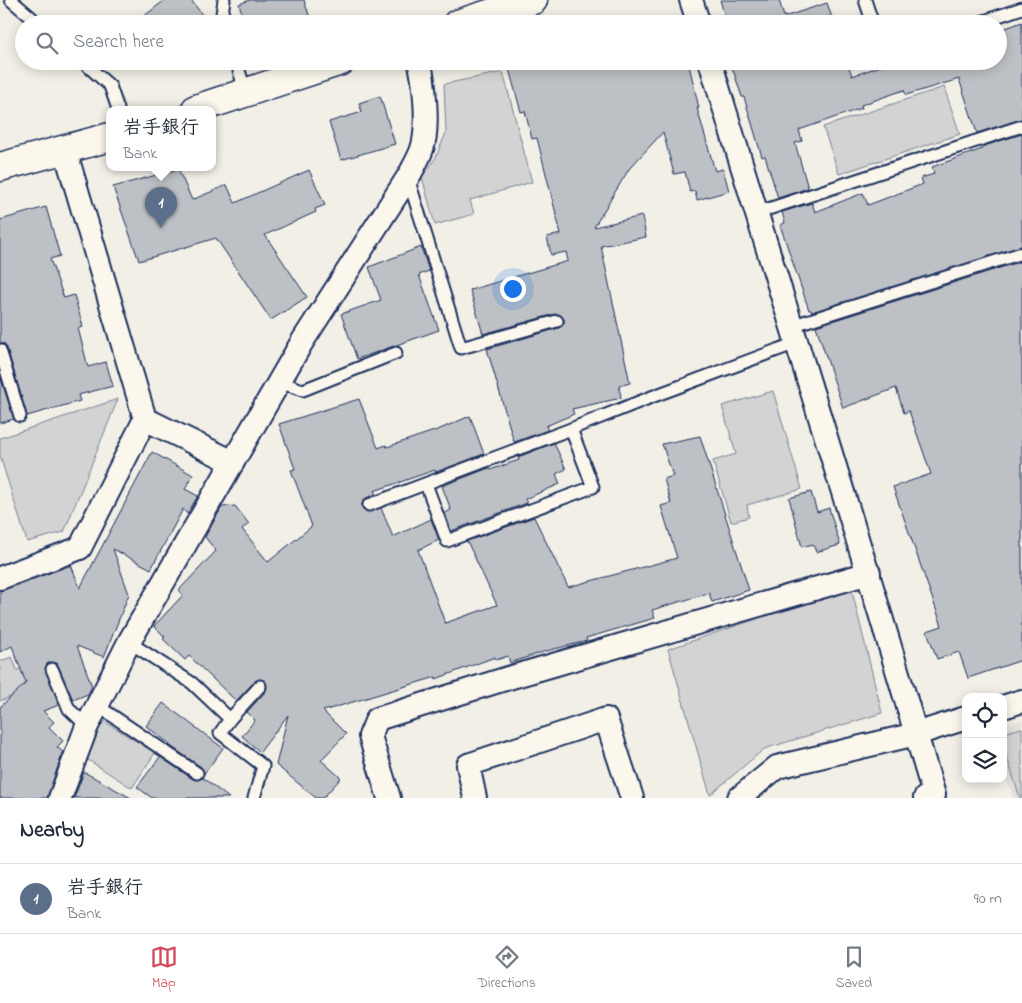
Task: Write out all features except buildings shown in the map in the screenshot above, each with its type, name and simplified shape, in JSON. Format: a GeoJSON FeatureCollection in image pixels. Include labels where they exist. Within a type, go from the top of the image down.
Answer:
{"type":"FeatureCollection","features":[{"type":"Feature","properties":{"kind":"street"},"geometry":{"type":"LineString","coordinates":[[486,15],[533,0]]}},
{"type":"Feature","properties":{"kind":"street"},"geometry":{"type":"LineString","coordinates":[[691,0],[696,15]]}},
{"type":"Feature","properties":{"kind":"street"},"geometry":{"type":"LineString","coordinates":[[205,106],[314,70]]}},
{"type":"Feature","properties":{"kind":"street"},"geometry":{"type":"LineString","coordinates":[[60,798],[88,726],[129,642],[302,342],[408,177],[422,148],[426,123],[421,70]]}},
{"type":"Feature","properties":{"kind":"street"},"geometry":{"type":"LineString","coordinates":[[713,70],[869,573],[916,734],[931,797]]}},
{"type":"Feature","properties":{"kind":"street"},"geometry":{"type":"LineString","coordinates":[[0,168],[106,138]]}},
{"type":"Feature","properties":{"kind":"street"},"geometry":{"type":"LineString","coordinates":[[0,578],[80,548],[145,419],[65,150]]}},
{"type":"Feature","properties":{"kind":"street"},"geometry":{"type":"LineString","coordinates":[[145,419],[233,462]]}},
{"type":"Feature","properties":{"kind":"street"},"geometry":{"type":"LineString","coordinates":[[389,798],[370,736],[377,719],[505,679],[869,573]]}},
{"type":"Feature","properties":{"kind":"street"},"geometry":{"type":"LineString","coordinates":[[1007,706],[1022,701]]}},
{"type":"Feature","properties":{"kind":"street"},"geometry":{"type":"LineString","coordinates":[[474,798],[468,765],[606,719],[632,798]]}},
{"type":"Feature","properties":{"kind":"street"},"geometry":{"type":"LineString","coordinates":[[739,798],[777,767],[916,734],[962,719]]}},
{"type":"Feature","properties":{"kind":"lane"},"geometry":{"type":"LineString","coordinates":[[222,15],[224,0]]}},
{"type":"Feature","properties":{"kind":"lane"},"geometry":{"type":"LineString","coordinates":[[865,0],[870,15]]}},
{"type":"Feature","properties":{"kind":"lane"},"geometry":{"type":"LineString","coordinates":[[16,1],[30,15]]}},
{"type":"Feature","properties":{"kind":"lane"},"geometry":{"type":"LineString","coordinates":[[1001,15],[1022,8]]}},
{"type":"Feature","properties":{"kind":"lane"},"geometry":{"type":"LineString","coordinates":[[92,70],[110,86],[117,106]]}},
{"type":"Feature","properties":{"kind":"lane"},"geometry":{"type":"LineString","coordinates":[[239,70],[246,93]]}},
{"type":"Feature","properties":{"kind":"lane"},"geometry":{"type":"LineString","coordinates":[[756,213],[1022,126]]}},
{"type":"Feature","properties":{"kind":"lane"},"geometry":{"type":"LineString","coordinates":[[408,177],[461,348],[557,321]]}},
{"type":"Feature","properties":{"kind":"lane"},"geometry":{"type":"LineString","coordinates":[[369,506],[654,396],[794,335],[1022,253]]}},
{"type":"Feature","properties":{"kind":"lane"},"geometry":{"type":"LineString","coordinates":[[0,350],[20,416]]}},
{"type":"Feature","properties":{"kind":"lane"},"geometry":{"type":"LineString","coordinates":[[279,382],[303,390],[396,353]]}},
{"type":"Feature","properties":{"kind":"lane"},"geometry":{"type":"LineString","coordinates":[[426,484],[447,541],[593,487],[571,429]]}},
{"type":"Feature","properties":{"kind":"lane"},"geometry":{"type":"LineString","coordinates":[[129,642],[192,683],[230,719]]}},
{"type":"Feature","properties":{"kind":"lane"},"geometry":{"type":"LineString","coordinates":[[52,669],[69,709],[88,726]]}},
{"type":"Feature","properties":{"kind":"lane"},"geometry":{"type":"LineString","coordinates":[[254,798],[263,766],[220,733],[260,686]]}},
{"type":"Feature","properties":{"kind":"lane"},"geometry":{"type":"LineString","coordinates":[[98,706],[197,773]]}},
{"type":"Feature","properties":{"kind":"shaded area"},"geometry":{"type":"Polygon","coordinates":[[[503,72],[532,182],[470,200],[474,214],[435,225],[422,177],[435,159],[446,133],[444,84],[503,72]]]}},
{"type":"Feature","properties":{"kind":"shaded area"},"geometry":{"type":"Polygon","coordinates":[[[944,87],[960,134],[839,174],[823,127],[944,87]]]}},
{"type":"Feature","properties":{"kind":"shaded area"},"geometry":{"type":"Polygon","coordinates":[[[773,391],[802,489],[747,505],[749,517],[731,522],[713,461],[736,454],[722,406],[773,391]]]}},
{"type":"Feature","properties":{"kind":"shaded area"},"geometry":{"type":"Polygon","coordinates":[[[118,399],[64,532],[27,542],[0,456],[0,438],[118,399]]]}},
{"type":"Feature","properties":{"kind":"shaded area"},"geometry":{"type":"Polygon","coordinates":[[[851,587],[882,713],[764,749],[710,795],[668,649],[851,587]]]}},
{"type":"Feature","properties":{"kind":"shaded area"},"geometry":{"type":"Polygon","coordinates":[[[12,657],[17,670],[34,663],[42,685],[0,701],[0,661],[12,657]]]}},
{"type":"Feature","properties":{"kind":"shaded area"},"geometry":{"type":"Polygon","coordinates":[[[1022,720],[1022,798],[1013,798],[1007,779],[1007,725],[1022,720]]]}},
{"type":"Feature","properties":{"kind":"shaded area"},"geometry":{"type":"Polygon","coordinates":[[[104,721],[155,753],[132,788],[82,756],[104,721]]]}},
{"type":"Feature","properties":{"kind":"shaded area"},"geometry":{"type":"Polygon","coordinates":[[[1022,728],[1022,798],[1020,798],[1007,757],[1007,732],[1022,728]]]}},
{"type":"Feature","properties":{"kind":"place","name":"岩手銀行"},"geometry":{"type":"Point","coordinates":[161,228]}}]}
